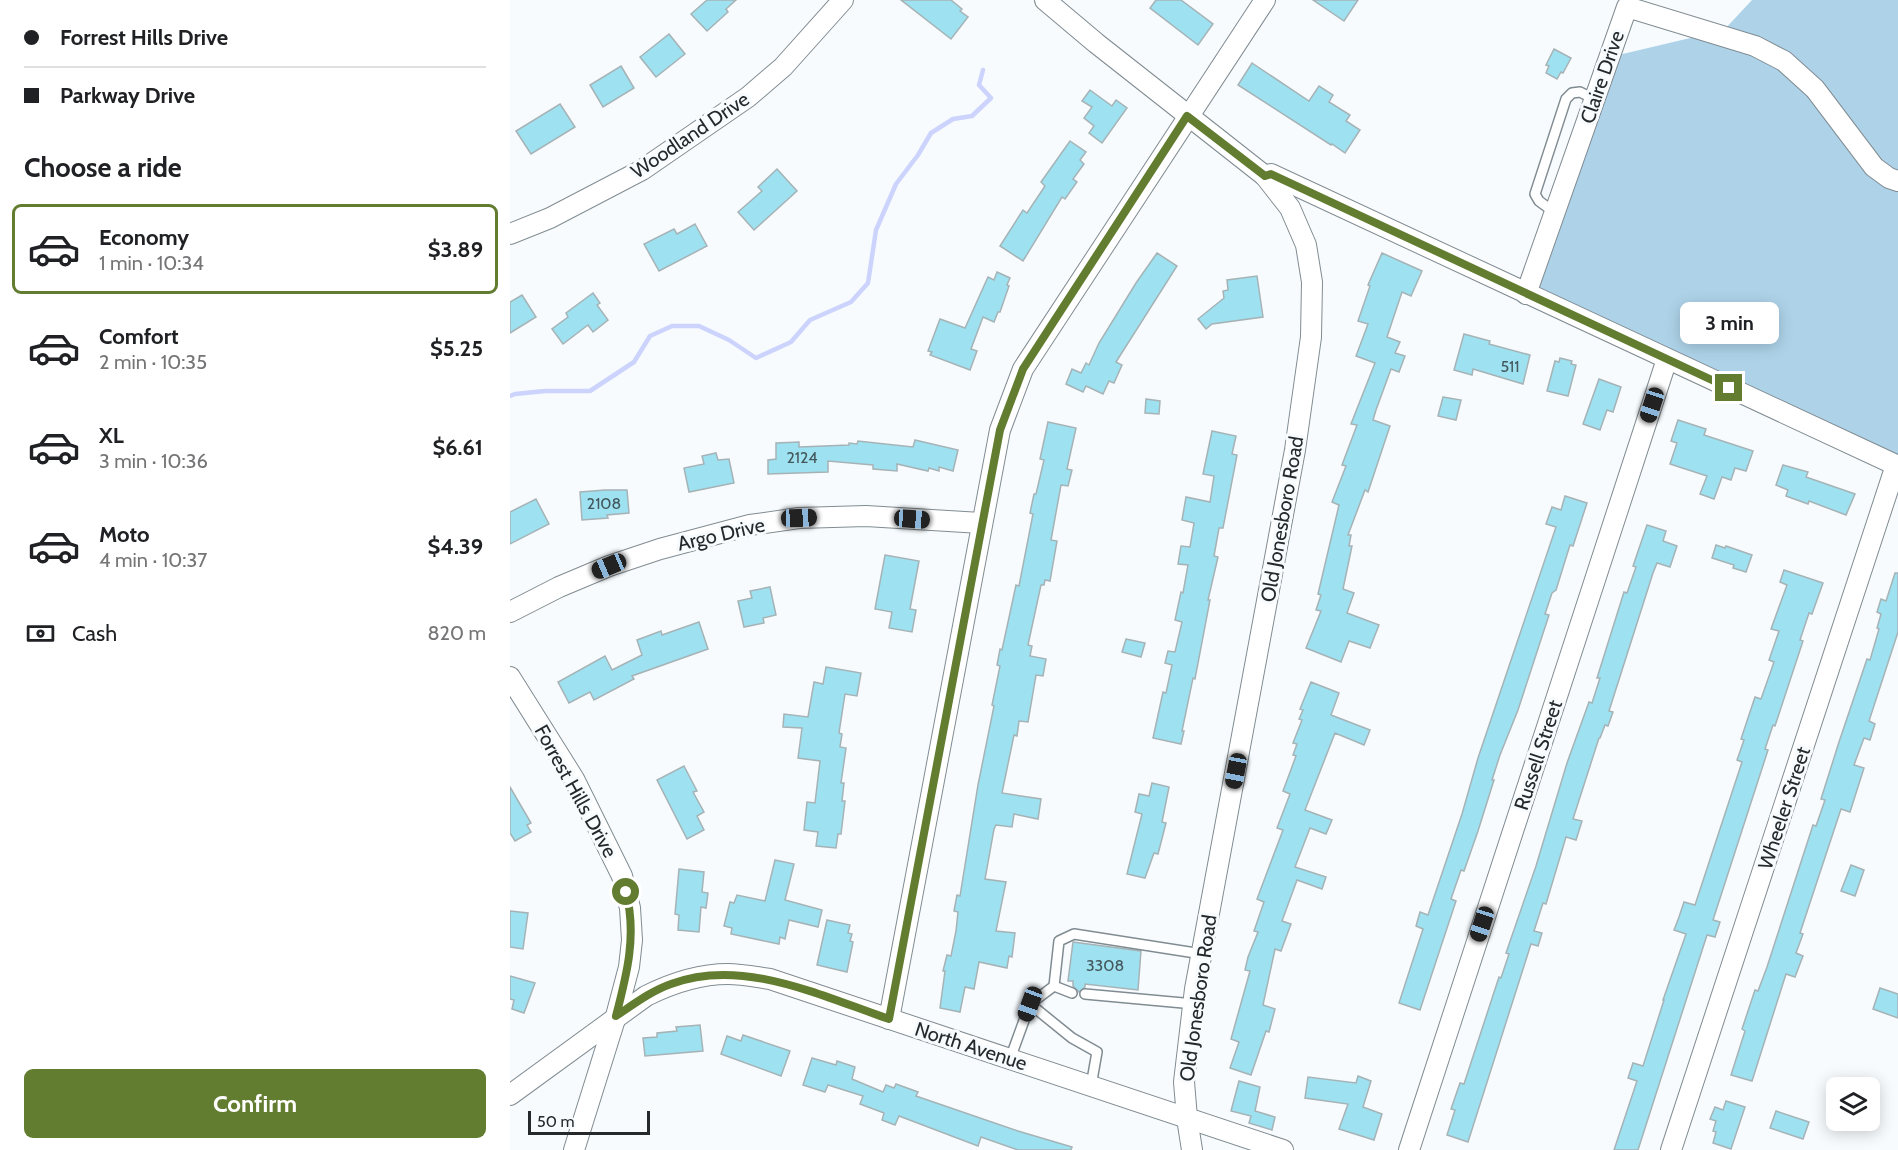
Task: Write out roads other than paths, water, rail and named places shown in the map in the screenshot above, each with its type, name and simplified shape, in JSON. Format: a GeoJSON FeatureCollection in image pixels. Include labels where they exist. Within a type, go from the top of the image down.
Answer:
{"type":"FeatureCollection","features":[{"type":"Feature","properties":{"kind":"street","name":"Woodland Drive"},"geometry":{"type":"LineString","coordinates":[[510,234],[550,218],[642,170],[738,104],[783,67],[843,0]]}},
{"type":"Feature","properties":{"kind":"street","name":"Old Jonesboro Road"},"geometry":{"type":"LineString","coordinates":[[1045,0],[1187,116],[1265,176],[1290,208],[1306,245],[1312,282],[1311,337],[1295,450],[1194,1004],[1184,1082],[1186,1118],[1192,1150]]}},
{"type":"Feature","properties":{"kind":"street"},"geometry":{"type":"LineString","coordinates":[[889,1019],[1000,430],[1023,369],[1265,0]]}},
{"type":"Feature","properties":{"kind":"street","name":"Claire Drive"},"geometry":{"type":"LineString","coordinates":[[1526,294],[1627,7],[1755,46],[1784,61],[1815,89],[1874,167],[1888,178],[1898,181]]}},
{"type":"Feature","properties":{"kind":"street"},"geometry":{"type":"LineString","coordinates":[[1265,176],[1271,174],[1897,466]]}},
{"type":"Feature","properties":{"kind":"street","name":"Russell Street"},"geometry":{"type":"LineString","coordinates":[[1409,1150],[1667,359]]}},
{"type":"Feature","properties":{"kind":"street","name":"Wheeler Street"},"geometry":{"type":"LineString","coordinates":[[1671,1150],[1897,466]]}},
{"type":"Feature","properties":{"kind":"street","name":"Argo Drive"},"geometry":{"type":"LineString","coordinates":[[510,612],[559,587],[609,566],[660,549],[750,525],[799,518],[866,516],[981,523]]}},
{"type":"Feature","properties":{"kind":"street","name":"Forrest Hills Drive"},"geometry":{"type":"LineString","coordinates":[[510,677],[574,779],[622,876],[630,908],[632,940],[629,967],[574,1150]]}},
{"type":"Feature","properties":{"kind":"street","name":"North Avenue"},"geometry":{"type":"LineString","coordinates":[[511,1094],[646,996],[671,984],[698,976],[729,974],[770,979],[1283,1150]]}},
{"type":"Feature","properties":{"kind":"lane"},"geometry":{"type":"LineString","coordinates":[[1554,212],[1539,201],[1535,194],[1566,99],[1572,93],[1596,94]]}},
{"type":"Feature","properties":{"kind":"lane"},"geometry":{"type":"LineString","coordinates":[[1010,1059],[1030,1004],[1053,986],[1059,941],[1074,934],[1202,954]]}},
{"type":"Feature","properties":{"kind":"lane"},"geometry":{"type":"LineString","coordinates":[[1053,986],[1072,993]]}},
{"type":"Feature","properties":{"kind":"lane"},"geometry":{"type":"LineString","coordinates":[[1085,994],[1194,1004]]}},
{"type":"Feature","properties":{"kind":"lane"},"geometry":{"type":"LineString","coordinates":[[1030,1004],[1072,1038],[1098,1052],[1091,1086]]}},
{"type":"Feature","properties":{"kind":"waterway"},"geometry":{"type":"LineString","coordinates":[[510,396],[545,391],[590,391],[634,362],[650,336],[672,326],[699,326],[729,340],[756,358],[791,342],[810,320],[851,302],[868,283],[876,230],[896,184],[931,133],[953,119],[972,116],[991,98],[979,85],[983,70]]}}]}
